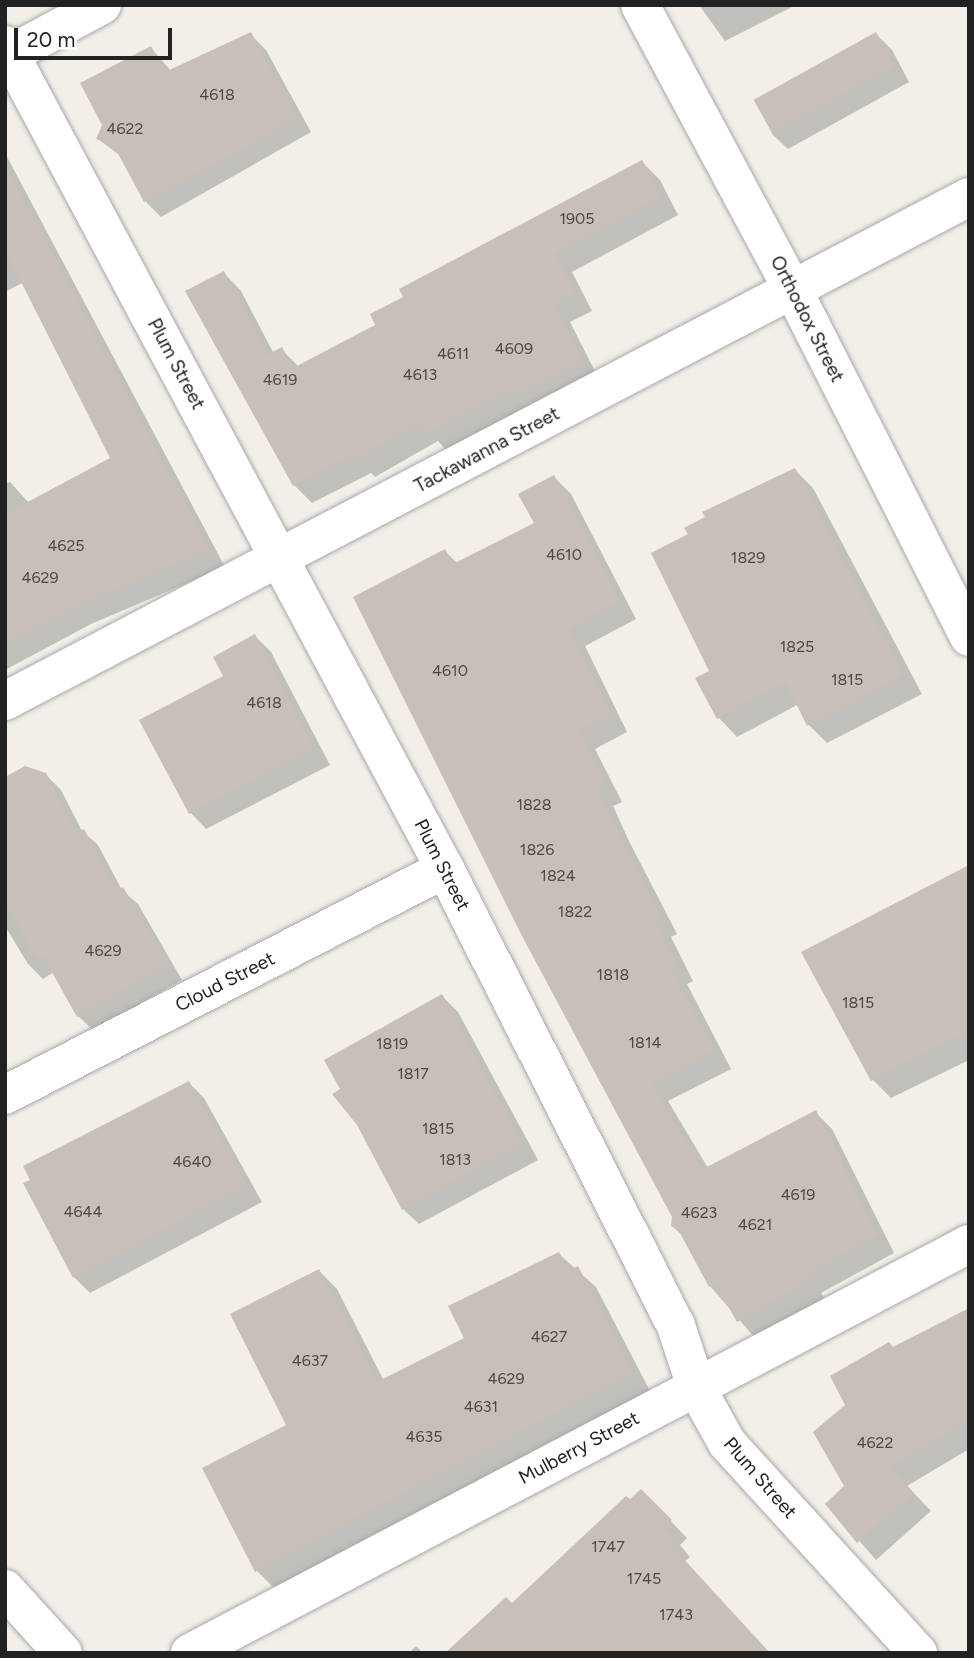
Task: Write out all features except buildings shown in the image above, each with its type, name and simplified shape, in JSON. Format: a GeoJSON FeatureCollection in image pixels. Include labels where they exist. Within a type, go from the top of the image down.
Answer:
{"type":"FeatureCollection","features":[{"type":"Feature","properties":{"kind":"street"},"geometry":{"type":"LineString","coordinates":[[7,53],[102,5]]}},
{"type":"Feature","properties":{"kind":"street","name":"Orthodox Street"},"geometry":{"type":"LineString","coordinates":[[640,5],[793,290],[969,637]]}},
{"type":"Feature","properties":{"kind":"street","name":"Plum Street"},"geometry":{"type":"LineString","coordinates":[[7,53],[445,869],[676,1326],[696,1387],[727,1443],[918,1653]]}},
{"type":"Feature","properties":{"kind":"street","name":"Tackawanna Street"},"geometry":{"type":"LineString","coordinates":[[5,701],[969,197]]}},
{"type":"Feature","properties":{"kind":"street","name":"Cloud Street"},"geometry":{"type":"LineString","coordinates":[[5,1095],[445,869]]}},
{"type":"Feature","properties":{"kind":"street","name":"Mulberry Street"},"geometry":{"type":"LineString","coordinates":[[190,1653],[969,1244]]}},
{"type":"Feature","properties":{"kind":"street"},"geometry":{"type":"LineString","coordinates":[[5,1589],[63,1653]]}}]}
